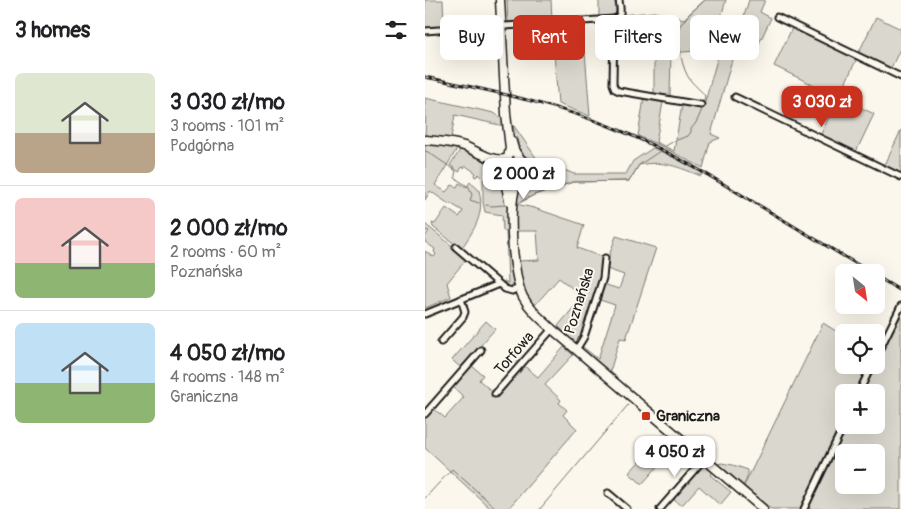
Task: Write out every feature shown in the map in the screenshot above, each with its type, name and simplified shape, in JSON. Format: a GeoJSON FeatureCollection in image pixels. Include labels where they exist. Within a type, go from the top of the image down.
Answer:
{"type":"FeatureCollection","features":[{"type":"Feature","properties":{"kind":"main road"},"geometry":{"type":"LineString","coordinates":[[500,0],[501,15]]}},
{"type":"Feature","properties":{"kind":"main road"},"geometry":{"type":"LineString","coordinates":[[473,150],[492,162],[509,182],[518,182],[524,177],[526,172],[525,164],[513,147],[505,114],[503,60]]}},
{"type":"Feature","properties":{"kind":"main road"},"geometry":{"type":"LineString","coordinates":[[501,173],[501,163],[507,158],[510,148],[509,133]]}},
{"type":"Feature","properties":{"kind":"main road"},"geometry":{"type":"LineString","coordinates":[[425,140],[451,143],[499,159],[512,157],[520,159]]}},
{"type":"Feature","properties":{"kind":"main road","name":"Poznańska"},"geometry":{"type":"LineString","coordinates":[[501,173],[512,212]]}},
{"type":"Feature","properties":{"kind":"main road","name":"Poznańska"},"geometry":{"type":"LineString","coordinates":[[518,182],[513,193],[512,212],[515,267],[519,288],[529,307],[576,350],[763,509]]}},
{"type":"Feature","properties":{"kind":"street"},"geometry":{"type":"LineString","coordinates":[[619,0],[619,15]]}},
{"type":"Feature","properties":{"kind":"street"},"geometry":{"type":"LineString","coordinates":[[777,17],[901,77]]}},
{"type":"Feature","properties":{"kind":"street"},"geometry":{"type":"LineString","coordinates":[[503,26],[595,20]]}},
{"type":"Feature","properties":{"kind":"street"},"geometry":{"type":"LineString","coordinates":[[425,31],[440,30]]}},
{"type":"Feature","properties":{"kind":"street"},"geometry":{"type":"LineString","coordinates":[[613,60],[613,84],[615,89],[701,105]]}},
{"type":"Feature","properties":{"kind":"street"},"geometry":{"type":"LineString","coordinates":[[735,97],[901,177]]}},
{"type":"Feature","properties":{"kind":"street"},"geometry":{"type":"LineString","coordinates":[[456,247],[505,289],[510,291],[519,288]]}},
{"type":"Feature","properties":{"kind":"street","name":"Poznańska"},"geometry":{"type":"LineString","coordinates":[[576,350],[584,337],[603,278],[605,258]]}},
{"type":"Feature","properties":{"kind":"street"},"geometry":{"type":"LineString","coordinates":[[425,314],[499,284]]}},
{"type":"Feature","properties":{"kind":"street"},"geometry":{"type":"LineString","coordinates":[[441,342],[465,312],[461,298]]}},
{"type":"Feature","properties":{"kind":"street"},"geometry":{"type":"LineString","coordinates":[[885,339],[901,306]]}},
{"type":"Feature","properties":{"kind":"street","name":"Torfowa"},"geometry":{"type":"LineString","coordinates":[[495,394],[552,329]]}},
{"type":"Feature","properties":{"kind":"street"},"geometry":{"type":"LineString","coordinates":[[425,414],[481,350]]}},
{"type":"Feature","properties":{"kind":"street"},"geometry":{"type":"LineString","coordinates":[[804,509],[840,434]]}},
{"type":"Feature","properties":{"kind":"street"},"geometry":{"type":"LineString","coordinates":[[660,509],[704,459]]}},
{"type":"Feature","properties":{"kind":"street"},"geometry":{"type":"LineString","coordinates":[[608,493],[627,509]]}},
{"type":"Feature","properties":{"kind":"shaded area"},"geometry":{"type":"Polygon","coordinates":[[[425,0],[443,0],[444,15],[440,15],[440,27],[425,28],[425,0]]]}},
{"type":"Feature","properties":{"kind":"shaded area"},"geometry":{"type":"Polygon","coordinates":[[[507,0],[551,0],[552,15],[513,15],[513,23],[508,23],[507,0]]]}},
{"type":"Feature","properties":{"kind":"shaded area"},"geometry":{"type":"Polygon","coordinates":[[[599,0],[615,0],[616,15],[599,15],[599,0]]]}},
{"type":"Feature","properties":{"kind":"shaded area"},"geometry":{"type":"Polygon","coordinates":[[[705,0],[726,0],[722,15],[690,15],[690,51],[680,52],[680,18],[684,19],[705,0]]]}},
{"type":"Feature","properties":{"kind":"shaded area"},"geometry":{"type":"Polygon","coordinates":[[[749,0],[765,0],[760,12],[771,18],[759,44],[759,15],[744,15],[749,0]]]}},
{"type":"Feature","properties":{"kind":"shaded area"},"geometry":{"type":"Polygon","coordinates":[[[654,12],[667,15],[622,15],[654,12]]]}},
{"type":"Feature","properties":{"kind":"shaded area"},"geometry":{"type":"Polygon","coordinates":[[[876,17],[901,29],[901,47],[890,70],[858,54],[876,17]]]}},
{"type":"Feature","properties":{"kind":"shaded area"},"geometry":{"type":"Polygon","coordinates":[[[792,28],[857,58],[839,97],[874,114],[856,152],[820,136],[838,97],[774,66],[792,28]]]}},
{"type":"Feature","properties":{"kind":"shaded area"},"geometry":{"type":"Polygon","coordinates":[[[585,52],[590,116],[558,104],[555,60],[585,60],[585,52]]]}},
{"type":"Feature","properties":{"kind":"shaded area"},"geometry":{"type":"Polygon","coordinates":[[[654,60],[671,60],[670,96],[654,93],[654,60]]]}},
{"type":"Feature","properties":{"kind":"shaded area"},"geometry":{"type":"Polygon","coordinates":[[[717,60],[732,60],[711,134],[720,138],[710,142],[703,168],[638,136],[644,98],[663,102],[656,142],[674,151],[682,105],[703,109],[717,60]]]}},
{"type":"Feature","properties":{"kind":"shaded area"},"geometry":{"type":"Polygon","coordinates":[[[425,98],[494,113],[503,119],[504,126],[455,115],[450,143],[425,140],[425,98]]]}},
{"type":"Feature","properties":{"kind":"shaded area"},"geometry":{"type":"Polygon","coordinates":[[[513,126],[537,159],[574,174],[626,174],[633,161],[653,148],[702,173],[701,176],[664,164],[639,165],[629,181],[573,182],[534,195],[516,204],[518,192],[530,180],[532,170],[529,159],[521,152],[513,126]]]}},
{"type":"Feature","properties":{"kind":"shaded area"},"geometry":{"type":"Polygon","coordinates":[[[901,130],[901,175],[884,167],[901,130]]]}},
{"type":"Feature","properties":{"kind":"shaded area"},"geometry":{"type":"Polygon","coordinates":[[[425,144],[457,149],[435,185],[446,192],[452,185],[457,187],[459,183],[467,187],[470,182],[479,190],[481,207],[477,222],[461,249],[433,227],[432,223],[435,224],[446,208],[459,217],[463,211],[430,191],[425,200],[425,144]]]}},
{"type":"Feature","properties":{"kind":"shaded area"},"geometry":{"type":"Polygon","coordinates":[[[461,149],[477,156],[489,165],[498,176],[503,188],[508,217],[513,288],[506,287],[504,281],[508,283],[506,231],[503,231],[502,215],[485,212],[483,178],[479,174],[476,177],[474,176],[476,173],[466,166],[462,167],[459,172],[450,165],[461,149]]]}},
{"type":"Feature","properties":{"kind":"shaded area"},"geometry":{"type":"Polygon","coordinates":[[[513,160],[520,163],[523,170],[520,177],[513,180],[506,177],[503,170],[506,163],[513,160]]]}},
{"type":"Feature","properties":{"kind":"shaded area"},"geometry":{"type":"Polygon","coordinates":[[[516,204],[584,225],[577,248],[605,258],[592,307],[578,346],[558,326],[582,296],[559,278],[535,305],[526,296],[518,261],[539,260],[537,231],[518,231],[516,234],[516,204]]]}},
{"type":"Feature","properties":{"kind":"shaded area"},"geometry":{"type":"Polygon","coordinates":[[[425,224],[467,258],[447,283],[451,297],[425,308],[425,251],[434,257],[436,254],[434,252],[435,249],[425,242],[425,237],[429,231],[427,230],[425,233],[425,224]]]}},
{"type":"Feature","properties":{"kind":"shaded area"},"geometry":{"type":"Polygon","coordinates":[[[616,236],[656,248],[626,339],[620,338],[609,375],[579,349],[583,347],[598,359],[615,305],[597,299],[603,284],[619,289],[624,275],[607,269],[608,259],[616,236]]]}},
{"type":"Feature","properties":{"kind":"shaded area"},"geometry":{"type":"Polygon","coordinates":[[[901,309],[901,509],[806,509],[835,447],[835,494],[885,494],[885,444],[836,444],[841,434],[885,434],[885,384],[835,384],[835,434],[838,434],[800,509],[771,509],[744,486],[823,323],[835,330],[835,374],[885,374],[885,338],[901,309]]]}},
{"type":"Feature","properties":{"kind":"shaded area"},"geometry":{"type":"Polygon","coordinates":[[[486,321],[495,329],[461,368],[452,360],[486,321]]]}},
{"type":"Feature","properties":{"kind":"shaded area"},"geometry":{"type":"Polygon","coordinates":[[[564,347],[573,355],[545,385],[561,400],[559,403],[567,410],[563,415],[577,429],[508,509],[491,509],[425,448],[425,419],[434,409],[445,418],[464,397],[453,387],[472,366],[483,375],[479,380],[496,395],[523,365],[538,377],[564,347]]]}},
{"type":"Feature","properties":{"kind":"shaded area"},"geometry":{"type":"Polygon","coordinates":[[[663,435],[676,446],[642,484],[629,473],[663,435]]]}},
{"type":"Feature","properties":{"kind":"shaded area"},"geometry":{"type":"Polygon","coordinates":[[[721,463],[748,470],[747,478],[743,485],[718,464],[721,463]]]}},
{"type":"Feature","properties":{"kind":"shaded area"},"geometry":{"type":"Polygon","coordinates":[[[702,466],[713,472],[710,475],[731,492],[720,505],[699,486],[680,505],[674,500],[677,493],[702,466]]]}},
{"type":"Feature","properties":{"kind":"waterway"},"geometry":{"type":"LineString","coordinates":[[516,205],[534,195],[573,182],[629,181],[639,165],[674,141],[688,136],[702,109],[705,96],[691,81],[685,70],[679,41],[679,27],[689,14],[705,0]]}},
{"type":"Feature","properties":{"kind":"waterway"},"geometry":{"type":"LineString","coordinates":[[425,151],[456,171],[455,178],[469,187],[472,195],[470,200],[479,203]]}},
{"type":"Feature","properties":{"kind":"waterway"},"geometry":{"type":"LineString","coordinates":[[486,205],[505,205]]}},
{"type":"Feature","properties":{"kind":"waterway"},"geometry":{"type":"LineString","coordinates":[[540,509],[628,405]]}},
{"type":"Feature","properties":{"kind":"waterway"},"geometry":{"type":"LineString","coordinates":[[425,498],[452,469],[497,509]]}},
{"type":"Feature","properties":{"kind":"railway"},"geometry":{"type":"LineString","coordinates":[[425,77],[547,105],[636,137],[702,171],[857,264]]}},
{"type":"Feature","properties":{"kind":"railway"},"geometry":{"type":"LineString","coordinates":[[885,281],[901,291]]}},
{"type":"Feature","properties":{"kind":"place","name":"Graniczna"},"geometry":{"type":"Point","coordinates":[646,416]}}]}
